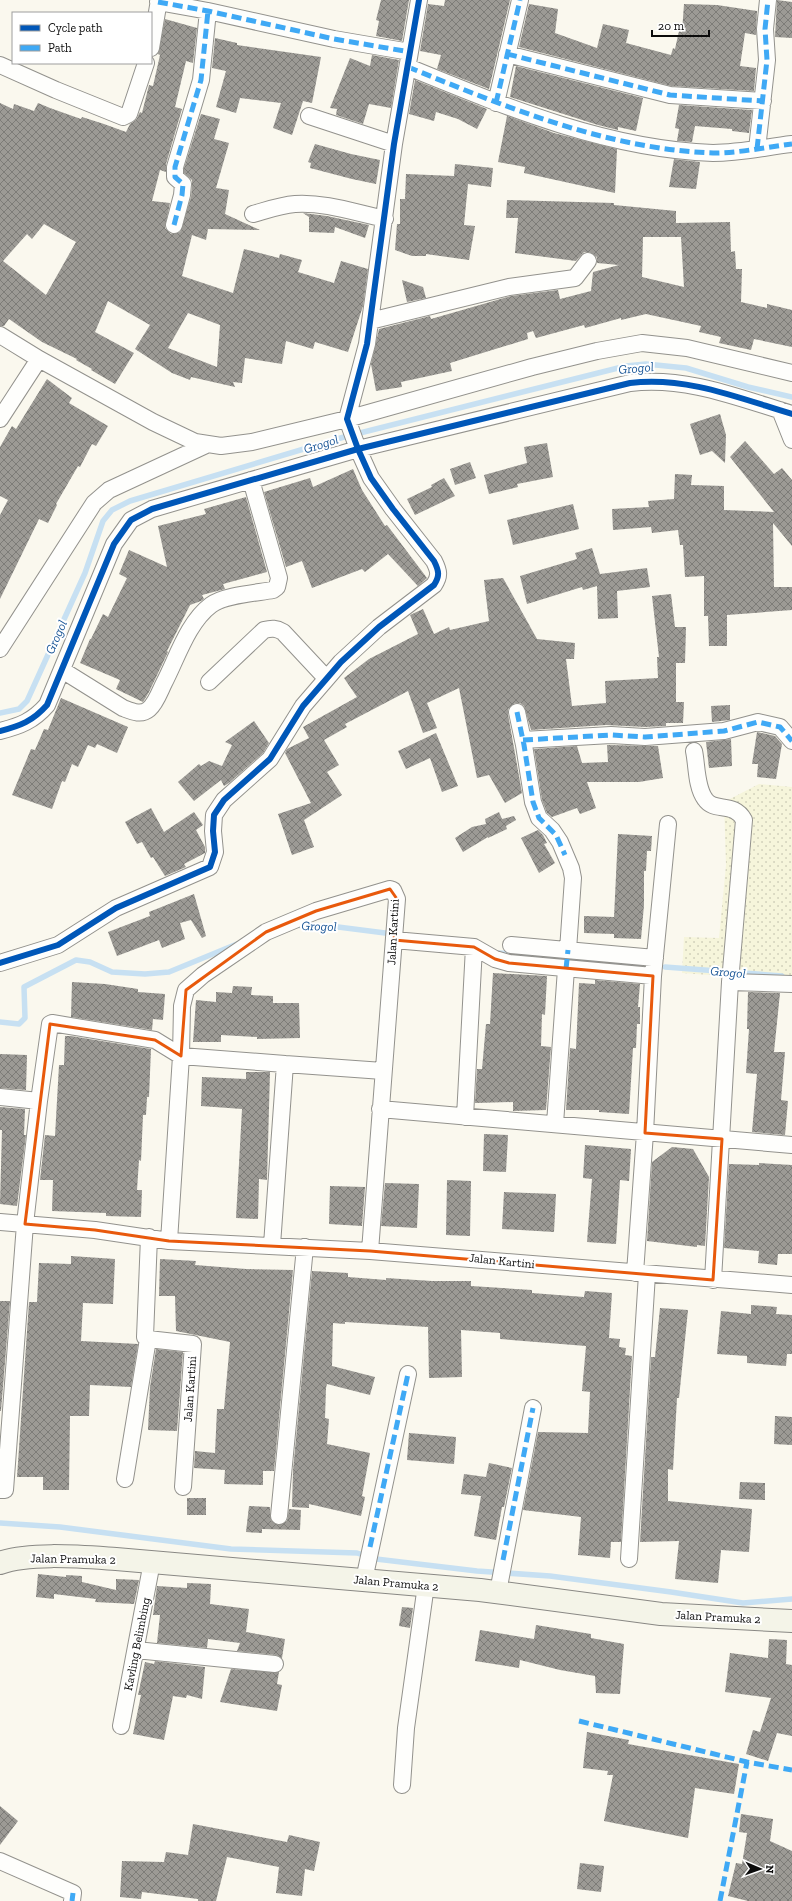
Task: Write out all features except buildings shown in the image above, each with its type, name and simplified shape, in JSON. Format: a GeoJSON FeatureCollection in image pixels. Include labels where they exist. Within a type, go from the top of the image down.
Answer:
{"type":"FeatureCollection","features":[{"type":"Feature","properties":{"kind":"main road","name":"Jalan Pramuka 2"},"geometry":{"type":"LineString","coordinates":[[0,1563],[22,1558],[73,1556],[150,1573],[365,1572],[426,1585],[499,1585],[661,1614],[792,1621]]}},
{"type":"Feature","properties":{"kind":"street"},"geometry":{"type":"LineString","coordinates":[[0,963],[58,945],[116,908],[210,866],[215,852],[212,822],[218,807],[270,758],[303,706],[326,678],[378,627],[423,595],[434,586],[439,578],[438,570],[434,561],[371,478],[347,420],[367,344],[394,144],[418,0]]}},
{"type":"Feature","properties":{"kind":"street"},"geometry":{"type":"LineString","coordinates":[[496,103],[520,0]]}},
{"type":"Feature","properties":{"kind":"street"},"geometry":{"type":"LineString","coordinates":[[757,149],[767,60],[765,29],[768,0]]}},
{"type":"Feature","properties":{"kind":"street"},"geometry":{"type":"LineString","coordinates":[[152,42],[159,1],[334,39],[409,60],[496,103],[591,134],[627,142],[714,153],[792,144]]}},
{"type":"Feature","properties":{"kind":"street"},"geometry":{"type":"LineString","coordinates":[[174,225],[183,184],[175,176],[175,167],[201,80],[208,11]]}},
{"type":"Feature","properties":{"kind":"street"},"geometry":{"type":"LineString","coordinates":[[507,54],[670,95],[762,101]]}},
{"type":"Feature","properties":{"kind":"street"},"geometry":{"type":"LineString","coordinates":[[0,65],[56,90],[123,117],[129,114],[146,64]]}},
{"type":"Feature","properties":{"kind":"street"},"geometry":{"type":"LineString","coordinates":[[309,116],[394,144]]}},
{"type":"Feature","properties":{"kind":"street"},"geometry":{"type":"LineString","coordinates":[[253,214],[276,207],[296,204],[317,205],[385,219]]}},
{"type":"Feature","properties":{"kind":"street"},"geometry":{"type":"LineString","coordinates":[[370,321],[509,287],[576,278],[588,260]]}},
{"type":"Feature","properties":{"kind":"street"},"geometry":{"type":"LineString","coordinates":[[0,335],[39,359],[153,422],[195,442],[206,445],[221,446],[252,442],[347,420],[532,367],[597,351],[642,343],[687,348],[792,373]]}},
{"type":"Feature","properties":{"kind":"street"},"geometry":{"type":"LineString","coordinates":[[0,419],[39,359]]}},
{"type":"Feature","properties":{"kind":"street"},"geometry":{"type":"LineString","coordinates":[[0,731],[27,723],[37,716],[47,705],[114,544],[131,520],[152,509],[357,447],[610,387],[646,381],[660,380],[688,384],[786,412],[792,440]]}},
{"type":"Feature","properties":{"kind":"street"},"geometry":{"type":"LineString","coordinates":[[0,649],[94,503],[110,490],[206,445]]}},
{"type":"Feature","properties":{"kind":"street"},"geometry":{"type":"LineString","coordinates":[[62,670],[123,708],[133,712],[145,711],[149,709],[159,694],[198,617],[211,605],[228,598],[273,590],[277,587],[279,578],[251,480]]}},
{"type":"Feature","properties":{"kind":"street"},"geometry":{"type":"LineString","coordinates":[[209,682],[264,630],[270,628],[276,628],[284,632],[326,678]]}},
{"type":"Feature","properties":{"kind":"street"},"geometry":{"type":"LineString","coordinates":[[517,712],[530,788],[536,812],[544,824],[556,835],[571,868],[572,878],[568,950]]}},
{"type":"Feature","properties":{"kind":"street"},"geometry":{"type":"LineString","coordinates":[[523,740],[611,735],[645,737],[724,731],[758,722],[780,727],[792,741]]}},
{"type":"Feature","properties":{"kind":"street"},"geometry":{"type":"LineString","coordinates":[[694,751],[701,793],[706,801],[713,806],[733,808],[740,813],[744,820],[731,974],[722,1139],[712,1280]]}},
{"type":"Feature","properties":{"kind":"street"},"geometry":{"type":"LineString","coordinates":[[629,1560],[641,1273],[645,1133],[653,976],[668,824]]}},
{"type":"Feature","properties":{"kind":"street","name":"Jalan Kartini"},"geometry":{"type":"LineString","coordinates":[[169,1241],[181,1056],[182,1006],[186,990],[203,975],[266,932],[316,911],[390,889],[393,890],[396,895],[394,935],[370,1250]]}},
{"type":"Feature","properties":{"kind":"street"},"geometry":{"type":"LineString","coordinates":[[394,935],[474,947],[501,962],[653,976]]}},
{"type":"Feature","properties":{"kind":"street"},"geometry":{"type":"LineString","coordinates":[[511,945],[655,958]]}},
{"type":"Feature","properties":{"kind":"street"},"geometry":{"type":"LineString","coordinates":[[466,1117],[474,947]]}},
{"type":"Feature","properties":{"kind":"street"},"geometry":{"type":"LineString","coordinates":[[555,1124],[566,969]]}},
{"type":"Feature","properties":{"kind":"street"},"geometry":{"type":"LineString","coordinates":[[731,974],[792,984]]}},
{"type":"Feature","properties":{"kind":"street"},"geometry":{"type":"LineString","coordinates":[[0,1490],[5,1490],[25,1224],[39,1101],[49,1027],[52,1023],[155,1040],[181,1056],[383,1071]]}},
{"type":"Feature","properties":{"kind":"street"},"geometry":{"type":"LineString","coordinates":[[272,1245],[284,1064]]}},
{"type":"Feature","properties":{"kind":"street"},"geometry":{"type":"LineString","coordinates":[[0,1097],[39,1101]]}},
{"type":"Feature","properties":{"kind":"street"},"geometry":{"type":"LineString","coordinates":[[380,1109],[792,1145]]}},
{"type":"Feature","properties":{"kind":"street","name":"Jalan Kartini"},"geometry":{"type":"LineString","coordinates":[[0,1222],[95,1230],[169,1241],[370,1250],[712,1280],[792,1285]]}},
{"type":"Feature","properties":{"kind":"street"},"geometry":{"type":"LineString","coordinates":[[126,1479],[148,1339],[144,1332],[149,1237]]}},
{"type":"Feature","properties":{"kind":"street"},"geometry":{"type":"LineString","coordinates":[[278,1516],[305,1247]]}},
{"type":"Feature","properties":{"kind":"street","name":"Jalan Kartini"},"geometry":{"type":"LineString","coordinates":[[148,1339],[193,1344],[183,1487]]}},
{"type":"Feature","properties":{"kind":"street"},"geometry":{"type":"LineString","coordinates":[[365,1572],[408,1374]]}},
{"type":"Feature","properties":{"kind":"street"},"geometry":{"type":"LineString","coordinates":[[499,1585],[502,1560],[533,1408]]}},
{"type":"Feature","properties":{"kind":"street","name":"Kavling Belimbing"},"geometry":{"type":"LineString","coordinates":[[121,1726],[150,1573]]}},
{"type":"Feature","properties":{"kind":"street"},"geometry":{"type":"LineString","coordinates":[[402,1785],[406,1728],[426,1585]]}},
{"type":"Feature","properties":{"kind":"street"},"geometry":{"type":"LineString","coordinates":[[136,1650],[275,1664]]}},
{"type":"Feature","properties":{"kind":"street"},"geometry":{"type":"LineString","coordinates":[[0,1861],[73,1892],[72,1901]]}},
{"type":"Feature","properties":{"kind":"highlighted area"},"geometry":{"type":"Polygon","coordinates":[[[390,889],[397,899],[394,940],[474,947],[495,959],[509,963],[653,976],[645,1133],[722,1139],[713,1280],[370,1251],[169,1241],[95,1230],[25,1224],[50,1024],[155,1040],[181,1056],[186,990],[266,932],[316,911],[390,889]]]}},
{"type":"Feature","properties":{"kind":"green space"},"geometry":{"type":"Polygon","coordinates":[[[759,784],[792,787],[792,981],[682,973],[684,937],[719,938],[726,865],[724,802],[759,784]]]}},
{"type":"Feature","properties":{"kind":"waterway","name":"Grogol"},"geometry":{"type":"LineString","coordinates":[[0,713],[19,709],[27,701],[85,573],[103,521],[112,510],[130,501],[344,437],[626,366],[646,364],[686,368],[748,387],[792,397]]}},
{"type":"Feature","properties":{"kind":"waterway","name":"Grogol"},"geometry":{"type":"LineString","coordinates":[[294,925],[330,928],[338,927],[393,934]]}},
{"type":"Feature","properties":{"kind":"waterway","name":"Grogol"},"geometry":{"type":"LineString","coordinates":[[0,1022],[19,1024],[25,1018],[24,987],[76,960],[90,962],[112,972],[145,974],[169,972],[237,944]]}},
{"type":"Feature","properties":{"kind":"waterway","name":"Grogol"},"geometry":{"type":"LineString","coordinates":[[499,953],[637,964]]}},
{"type":"Feature","properties":{"kind":"waterway","name":"Grogol"},"geometry":{"type":"LineString","coordinates":[[665,967],[782,976]]}},
{"type":"Feature","properties":{"kind":"waterway"},"geometry":{"type":"LineString","coordinates":[[0,1523],[60,1527],[231,1549],[357,1553],[376,1559],[477,1571],[550,1576],[743,1603],[792,1599]]}},
{"type":"Feature","properties":{"kind":"marked path"},"geometry":{"type":"LineString","coordinates":[[496,103],[520,0]]}},
{"type":"Feature","properties":{"kind":"marked path"},"geometry":{"type":"LineString","coordinates":[[757,149],[767,60],[765,29],[768,0]]}},
{"type":"Feature","properties":{"kind":"marked path"},"geometry":{"type":"LineString","coordinates":[[158,2],[208,11],[334,39],[410,52]]}},
{"type":"Feature","properties":{"kind":"marked path"},"geometry":{"type":"LineString","coordinates":[[174,225],[182,195],[183,184],[175,177],[175,167],[201,80],[208,11]]}},
{"type":"Feature","properties":{"kind":"marked path"},"geometry":{"type":"LineString","coordinates":[[507,54],[670,95],[763,101]]}},
{"type":"Feature","properties":{"kind":"marked path"},"geometry":{"type":"LineString","coordinates":[[408,67],[482,97],[557,124],[634,144],[673,150],[713,153],[743,151],[792,144]]}},
{"type":"Feature","properties":{"kind":"marked path"},"geometry":{"type":"LineString","coordinates":[[517,712],[533,802],[539,818],[556,835],[565,855]]}},
{"type":"Feature","properties":{"kind":"marked path"},"geometry":{"type":"LineString","coordinates":[[523,740],[611,735],[645,737],[724,731],[758,722],[780,727],[792,741]]}},
{"type":"Feature","properties":{"kind":"marked path"},"geometry":{"type":"LineString","coordinates":[[566,969],[568,950]]}},
{"type":"Feature","properties":{"kind":"marked path"},"geometry":{"type":"LineString","coordinates":[[370,1547],[408,1374]]}},
{"type":"Feature","properties":{"kind":"marked path"},"geometry":{"type":"LineString","coordinates":[[503,1560],[533,1408]]}},
{"type":"Feature","properties":{"kind":"marked path"},"geometry":{"type":"LineString","coordinates":[[579,1721],[747,1762],[792,1770]]}},
{"type":"Feature","properties":{"kind":"marked path"},"geometry":{"type":"LineString","coordinates":[[720,1901],[747,1762]]}},
{"type":"Feature","properties":{"kind":"marked path"},"geometry":{"type":"LineString","coordinates":[[72,1901],[73,1893]]}},
{"type":"Feature","properties":{"kind":"cycle path"},"geometry":{"type":"LineString","coordinates":[[0,963],[58,945],[116,908],[210,867],[215,852],[213,831],[214,815],[224,800],[270,759],[303,706],[341,662],[379,627],[434,585],[437,579],[438,571],[434,561],[393,509],[371,478],[347,419],[367,344],[394,144],[419,0]]}},
{"type":"Feature","properties":{"kind":"cycle path"},"geometry":{"type":"LineString","coordinates":[[0,731],[26,722],[42,711],[47,705],[114,544],[131,520],[152,509],[358,449],[630,383],[651,382],[692,386],[732,395],[792,414]]}}]}
